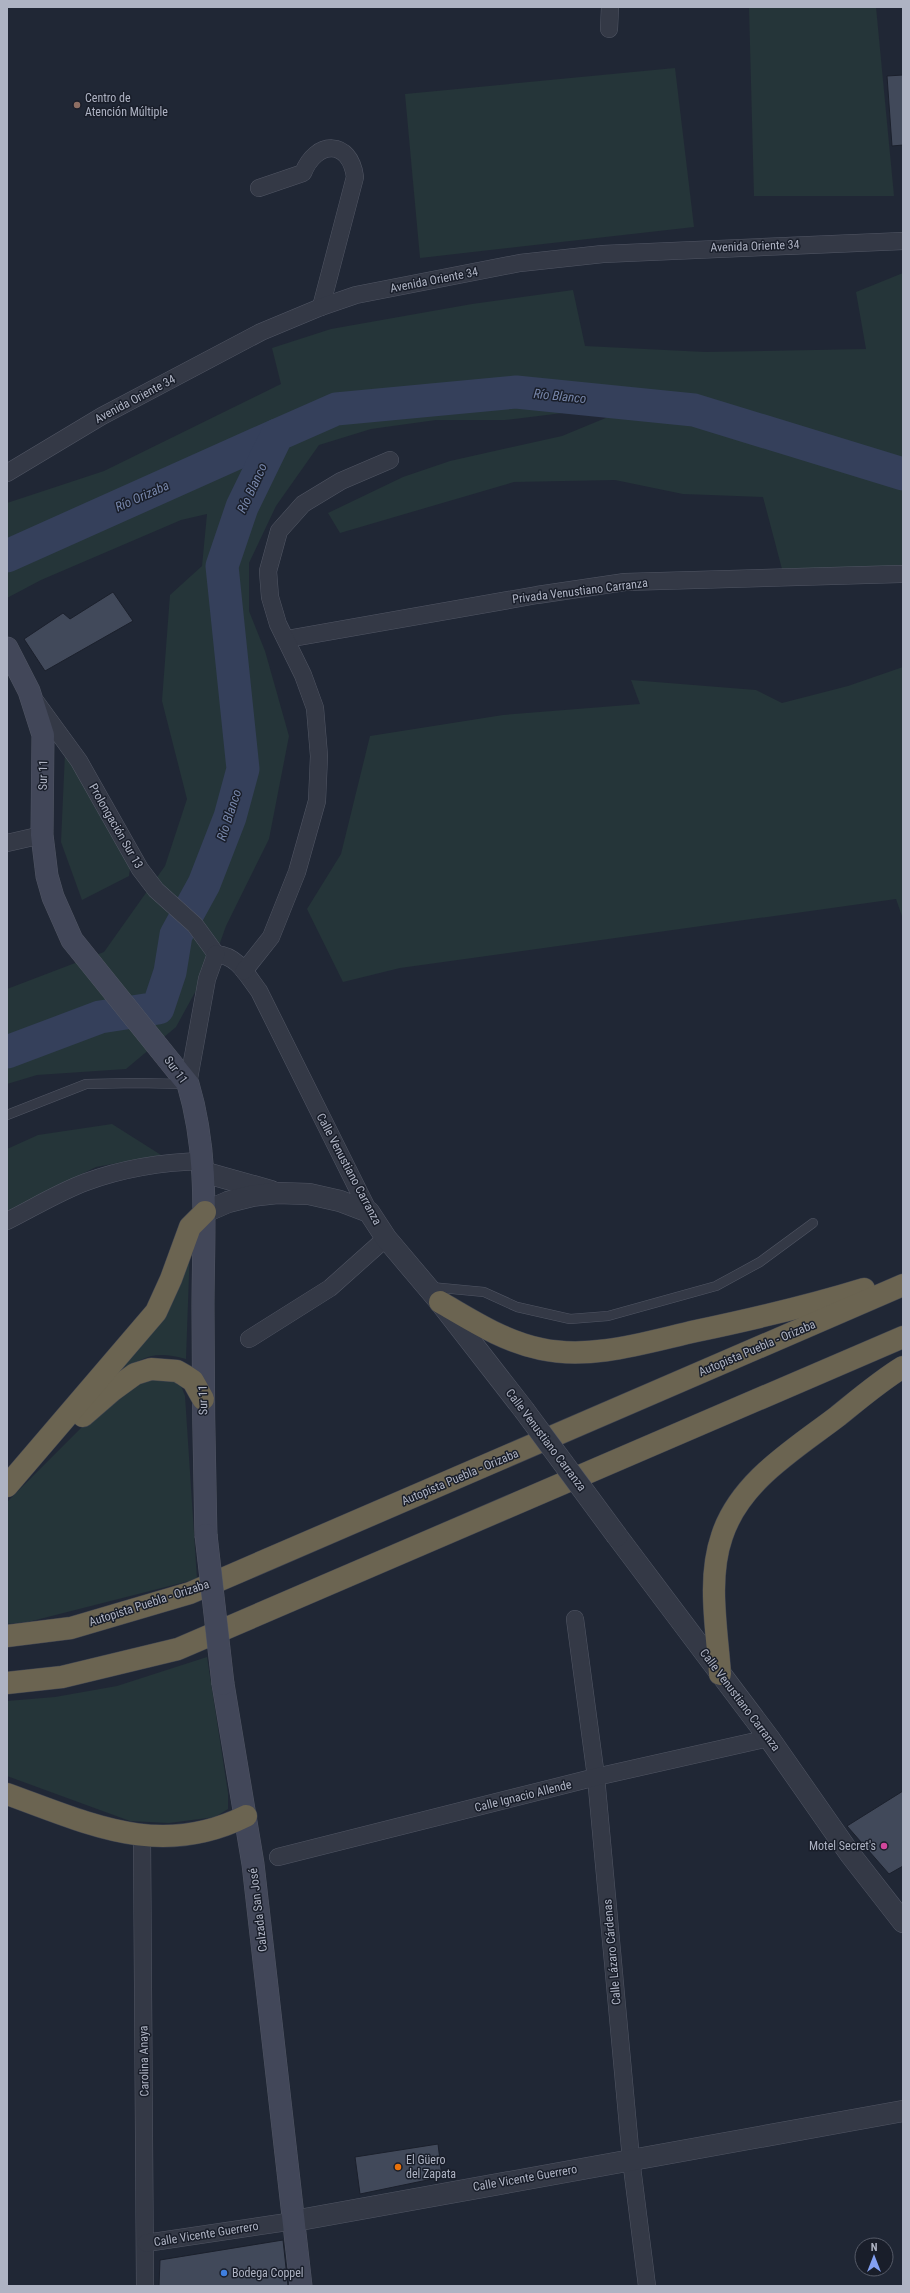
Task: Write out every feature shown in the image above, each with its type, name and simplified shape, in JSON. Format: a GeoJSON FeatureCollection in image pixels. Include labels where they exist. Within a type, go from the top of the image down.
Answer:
{"type":"FeatureCollection","features":[{"type":"Feature","properties":{"kind":"highway"},"geometry":{"type":"LineString","coordinates":[[7,1486],[156,1312],[171,1279],[190,1227],[205,1212]]}},
{"type":"Feature","properties":{"kind":"highway"},"geometry":{"type":"LineString","coordinates":[[433,1294],[495,1334],[519,1343],[542,1349],[583,1353],[649,1342],[809,1306],[903,1276]]}},
{"type":"Feature","properties":{"kind":"highway","name":"Autopista Puebla - Orizaba"},"geometry":{"type":"LineString","coordinates":[[7,1636],[71,1628],[190,1593],[903,1285]]}},
{"type":"Feature","properties":{"kind":"highway"},"geometry":{"type":"LineString","coordinates":[[7,1683],[62,1677],[178,1649],[903,1337]]}},
{"type":"Feature","properties":{"kind":"highway"},"geometry":{"type":"LineString","coordinates":[[720,1674],[715,1579],[717,1556],[722,1536],[732,1515],[765,1472],[903,1367]]}},
{"type":"Feature","properties":{"kind":"highway"},"geometry":{"type":"LineString","coordinates":[[7,1486],[113,1390],[135,1374],[150,1369],[177,1371],[193,1381],[202,1399]]}},
{"type":"Feature","properties":{"kind":"highway"},"geometry":{"type":"LineString","coordinates":[[7,1794],[99,1826],[142,1836],[164,1837],[204,1833],[224,1827],[246,1816]]}},
{"type":"Feature","properties":{"kind":"main road","name":"Sur 11"},"geometry":{"type":"LineString","coordinates":[[7,648],[29,691],[43,735],[42,835],[47,876],[53,897],[72,940],[188,1084],[194,1107],[203,1167],[205,1212],[202,1399],[206,1535]]}},
{"type":"Feature","properties":{"kind":"main road","name":"Calzada San José"},"geometry":{"type":"LineString","coordinates":[[206,1535],[223,1684],[246,1816],[302,2286]]}},
{"type":"Feature","properties":{"kind":"street"},"geometry":{"type":"LineString","coordinates":[[609,29],[610,7]]}},
{"type":"Feature","properties":{"kind":"street"},"geometry":{"type":"LineString","coordinates":[[259,188],[303,173],[308,160],[319,152],[333,148],[347,154],[353,164],[355,177],[321,307]]}},
{"type":"Feature","properties":{"kind":"street","name":"Avenida Oriente 34"},"geometry":{"type":"LineString","coordinates":[[7,473],[102,416],[261,332],[321,307],[363,294],[520,263],[603,254],[903,241]]}},
{"type":"Feature","properties":{"kind":"street"},"geometry":{"type":"LineString","coordinates":[[244,971],[271,937],[297,872],[317,801],[320,756],[315,708],[287,639],[278,624],[270,597],[268,571],[279,531],[303,504],[341,481],[390,460]]}},
{"type":"Feature","properties":{"kind":"street","name":"Privada Venustiano Carranza"},"geometry":{"type":"LineString","coordinates":[[287,639],[537,595],[625,582],[900,574]]}},
{"type":"Feature","properties":{"kind":"street","name":"Prolongación Sur 13"},"geometry":{"type":"LineString","coordinates":[[29,691],[79,761],[140,869],[156,890],[195,926],[215,952]]}},
{"type":"Feature","properties":{"kind":"street"},"geometry":{"type":"LineString","coordinates":[[7,843],[42,835]]}},
{"type":"Feature","properties":{"kind":"street"},"geometry":{"type":"LineString","coordinates":[[188,1084],[207,979],[215,952]]}},
{"type":"Feature","properties":{"kind":"street","name":"Calle Venustiano Carranza"},"geometry":{"type":"LineString","coordinates":[[215,952],[227,955],[236,961],[259,991],[370,1212],[386,1238],[433,1294],[524,1410],[769,1738],[850,1854],[903,1922]]}},
{"type":"Feature","properties":{"kind":"street"},"geometry":{"type":"LineString","coordinates":[[7,1221],[86,1182],[141,1166],[170,1162],[203,1167],[277,1193]]}},
{"type":"Feature","properties":{"kind":"street"},"geometry":{"type":"LineString","coordinates":[[205,1212],[246,1198],[277,1193],[315,1195],[340,1201],[370,1212]]}},
{"type":"Feature","properties":{"kind":"street"},"geometry":{"type":"LineString","coordinates":[[248,1339],[330,1288],[386,1238]]}},
{"type":"Feature","properties":{"kind":"street","name":"Calle Lázaro Cárdenas"},"geometry":{"type":"LineString","coordinates":[[575,1618],[596,1777],[631,2159],[647,2286]]}},
{"type":"Feature","properties":{"kind":"street","name":"Calle Ignacio Allende"},"geometry":{"type":"LineString","coordinates":[[278,1857],[596,1777],[769,1738]]}},
{"type":"Feature","properties":{"kind":"street","name":"Carolina Anaya"},"geometry":{"type":"LineString","coordinates":[[142,1836],[146,2243],[145,2286]]}},
{"type":"Feature","properties":{"kind":"street","name":"Calle Vicente Guerrero"},"geometry":{"type":"LineString","coordinates":[[146,2243],[294,2220],[903,2111]]}},
{"type":"Feature","properties":{"kind":"lane"},"geometry":{"type":"LineString","coordinates":[[7,1114],[86,1084],[188,1084]]}},
{"type":"Feature","properties":{"kind":"lane"},"geometry":{"type":"LineString","coordinates":[[433,1294],[484,1292],[517,1307],[570,1319],[608,1316],[716,1286],[760,1262],[813,1223]]}},
{"type":"Feature","properties":{"kind":"shaded area"},"geometry":{"type":"Polygon","coordinates":[[[749,7],[876,7],[894,196],[754,196],[749,7]]]}},
{"type":"Feature","properties":{"kind":"shaded area"},"geometry":{"type":"Polygon","coordinates":[[[675,68],[694,227],[420,258],[405,94],[675,68]]]}},
{"type":"Feature","properties":{"kind":"shaded area"},"geometry":{"type":"Polygon","coordinates":[[[903,273],[903,571],[782,569],[763,497],[683,494],[615,480],[514,482],[340,533],[328,513],[403,477],[450,461],[562,436],[608,417],[563,413],[505,420],[436,420],[371,429],[319,445],[276,506],[249,563],[249,611],[265,651],[289,736],[269,839],[226,926],[216,954],[176,1027],[126,1069],[37,1075],[7,1084],[7,989],[104,952],[165,866],[187,799],[162,701],[170,595],[202,566],[207,514],[181,520],[41,580],[7,598],[7,503],[104,471],[281,384],[272,348],[331,329],[472,304],[573,290],[585,346],[705,352],[866,349],[856,292],[903,273]]]}},
{"type":"Feature","properties":{"kind":"shaded area"},"geometry":{"type":"Polygon","coordinates":[[[903,667],[903,919],[896,899],[400,968],[343,982],[307,909],[341,854],[370,736],[503,715],[640,704],[631,680],[756,690],[782,703],[848,686],[903,667]]]}},
{"type":"Feature","properties":{"kind":"shaded area"},"geometry":{"type":"Polygon","coordinates":[[[65,753],[131,861],[129,876],[82,900],[61,842],[65,753]]]}},
{"type":"Feature","properties":{"kind":"shaded area"},"geometry":{"type":"Polygon","coordinates":[[[112,1124],[161,1155],[96,1167],[7,1211],[7,1149],[38,1135],[112,1124]]]}},
{"type":"Feature","properties":{"kind":"shaded area"},"geometry":{"type":"Polygon","coordinates":[[[190,1247],[186,1359],[175,1356],[156,1355],[141,1360],[116,1375],[190,1247]]]}},
{"type":"Feature","properties":{"kind":"shaded area"},"geometry":{"type":"Polygon","coordinates":[[[152,1377],[168,1378],[180,1383],[185,1396],[197,1579],[28,1622],[7,1624],[7,1502],[86,1423],[129,1386],[152,1377]]]}},
{"type":"Feature","properties":{"kind":"shaded area"},"geometry":{"type":"Polygon","coordinates":[[[207,1657],[228,1793],[228,1809],[215,1817],[169,1823],[130,1821],[7,1776],[7,1701],[55,1697],[117,1686],[207,1657]]]}},
{"type":"Feature","properties":{"kind":"building"},"geometry":{"type":"Polygon","coordinates":[[[903,75],[903,145],[892,146],[887,76],[903,75]]]}},
{"type":"Feature","properties":{"kind":"building"},"geometry":{"type":"Polygon","coordinates":[[[113,592],[133,621],[45,671],[24,639],[63,613],[70,619],[113,592]]]}},
{"type":"Feature","properties":{"kind":"building","name":"Motel Secret's"},"geometry":{"type":"Polygon","coordinates":[[[903,1791],[903,1866],[889,1874],[847,1826],[903,1791]]]}},
{"type":"Feature","properties":{"kind":"building","name":"El Güero del Zapata"},"geometry":{"type":"Polygon","coordinates":[[[438,2144],[442,2177],[360,2194],[355,2157],[438,2144]]]}},
{"type":"Feature","properties":{"kind":"building","name":"Bodega Coppel"},"geometry":{"type":"Polygon","coordinates":[[[283,2240],[288,2286],[159,2286],[160,2260],[283,2240]]]}},
{"type":"Feature","properties":{"kind":"waterway","name":"Río Blanco"},"geometry":{"type":"LineString","coordinates":[[7,1052],[100,1017],[158,1008],[170,972],[176,935],[204,884],[230,817],[243,769],[222,566],[242,507],[277,435],[336,409],[516,392],[694,410],[903,474]]}},
{"type":"Feature","properties":{"kind":"waterway","name":"Río Orizaba"},"geometry":{"type":"LineString","coordinates":[[7,556],[277,435]]}},
{"type":"Feature","properties":{"kind":"place","name":"Centro de Atención Múltiple"},"geometry":{"type":"Point","coordinates":[77,105]}},
{"type":"Feature","properties":{"kind":"place","name":"Motel Secret's"},"geometry":{"type":"Point","coordinates":[884,1846]}},
{"type":"Feature","properties":{"kind":"place","name":"El Güero del Zapata"},"geometry":{"type":"Point","coordinates":[398,2167]}},
{"type":"Feature","properties":{"kind":"place","name":"Bodega Coppel"},"geometry":{"type":"Point","coordinates":[224,2273]}}]}
